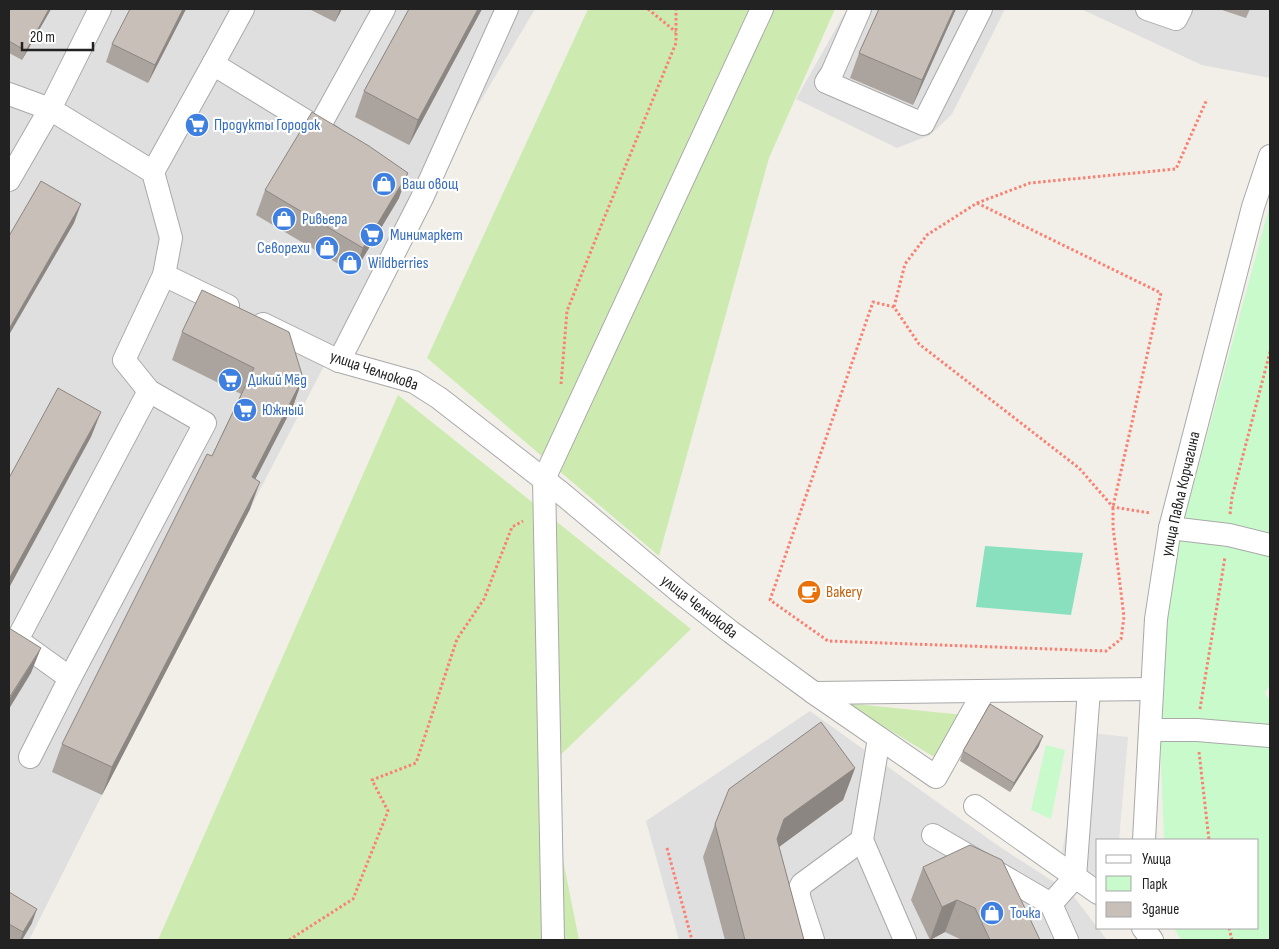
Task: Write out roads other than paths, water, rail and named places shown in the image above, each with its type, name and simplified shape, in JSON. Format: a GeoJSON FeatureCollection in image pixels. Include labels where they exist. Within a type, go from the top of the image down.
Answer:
{"type":"FeatureCollection","features":[{"type":"Feature","properties":{"kind":"street"},"geometry":{"type":"LineString","coordinates":[[9,180],[50,109],[100,9]]}},
{"type":"Feature","properties":{"kind":"street"},"geometry":{"type":"LineString","coordinates":[[152,172],[243,9]]}},
{"type":"Feature","properties":{"kind":"street"},"geometry":{"type":"LineString","coordinates":[[318,127],[384,9]]}},
{"type":"Feature","properties":{"kind":"street"},"geometry":{"type":"LineString","coordinates":[[339,362],[414,193],[507,9]]}},
{"type":"Feature","properties":{"kind":"street"},"geometry":{"type":"LineString","coordinates":[[553,940],[544,479],[762,9]]}},
{"type":"Feature","properties":{"kind":"street"},"geometry":{"type":"LineString","coordinates":[[860,9],[832,73],[826,82],[923,124],[981,9]]}},
{"type":"Feature","properties":{"kind":"street"},"geometry":{"type":"LineString","coordinates":[[1147,9],[1176,19],[1181,9]]}},
{"type":"Feature","properties":{"kind":"street"},"geometry":{"type":"LineString","coordinates":[[213,64],[318,127],[350,149]]}},
{"type":"Feature","properties":{"kind":"street"},"geometry":{"type":"LineString","coordinates":[[9,94],[50,109],[152,172],[171,238],[164,275],[124,360],[149,391],[205,423],[70,678],[30,758]]}},
{"type":"Feature","properties":{"kind":"street","name":"улица Павла Корчагина"},"geometry":{"type":"LineString","coordinates":[[1144,839],[1156,619],[1172,522],[1253,207],[1270,156]]}},
{"type":"Feature","properties":{"kind":"street","name":"улица Челнокова"},"geometry":{"type":"LineString","coordinates":[[164,275],[339,362],[414,382],[439,398],[544,479],[680,593],[731,632],[814,693],[936,777],[984,691]]}},
{"type":"Feature","properties":{"kind":"street"},"geometry":{"type":"LineString","coordinates":[[70,678],[17,640],[149,391]]}},
{"type":"Feature","properties":{"kind":"street"},"geometry":{"type":"LineString","coordinates":[[1172,522],[1270,545]]}},
{"type":"Feature","properties":{"kind":"street"},"geometry":{"type":"LineString","coordinates":[[814,693],[1152,689]]}},
{"type":"Feature","properties":{"kind":"street"},"geometry":{"type":"LineString","coordinates":[[1051,904],[1075,877],[1090,690]]}},
{"type":"Feature","properties":{"kind":"street"},"geometry":{"type":"LineString","coordinates":[[1150,730],[1197,730],[1270,736]]}},
{"type":"Feature","properties":{"kind":"street"},"geometry":{"type":"LineString","coordinates":[[879,738],[862,840],[905,940]]}},
{"type":"Feature","properties":{"kind":"street"},"geometry":{"type":"LineString","coordinates":[[975,806],[1096,892]]}},
{"type":"Feature","properties":{"kind":"street"},"geometry":{"type":"LineString","coordinates":[[933,835],[1051,904],[1067,940]]}},
{"type":"Feature","properties":{"kind":"street"},"geometry":{"type":"LineString","coordinates":[[813,940],[799,898],[799,890],[802,884],[862,840]]}},
{"type":"Feature","properties":{"kind":"street"},"geometry":{"type":"LineString","coordinates":[[1142,929],[1152,940]]}},
{"type":"Feature","properties":{"kind":"place","name":"Продукты Городок"},"geometry":{"type":"Point","coordinates":[197,125]}},
{"type":"Feature","properties":{"kind":"place","name":"Ваш овощ"},"geometry":{"type":"Point","coordinates":[384,184]}},
{"type":"Feature","properties":{"kind":"place","name":"Ривьера"},"geometry":{"type":"Point","coordinates":[284,219]}},
{"type":"Feature","properties":{"kind":"place","name":"Минимаркет"},"geometry":{"type":"Point","coordinates":[372,235]}},
{"type":"Feature","properties":{"kind":"place","name":"Севорехи"},"geometry":{"type":"Point","coordinates":[327,248]}},
{"type":"Feature","properties":{"kind":"place","name":"Wildberries"},"geometry":{"type":"Point","coordinates":[350,263]}},
{"type":"Feature","properties":{"kind":"place","name":"Дикий Мёд"},"geometry":{"type":"Point","coordinates":[230,380]}},
{"type":"Feature","properties":{"kind":"place","name":"Южный"},"geometry":{"type":"Point","coordinates":[245,410]}},
{"type":"Feature","properties":{"kind":"place","name":"Bakery"},"geometry":{"type":"Point","coordinates":[809,592]}},
{"type":"Feature","properties":{"kind":"place","name":"Точка"},"geometry":{"type":"Point","coordinates":[992,913]}}]}
